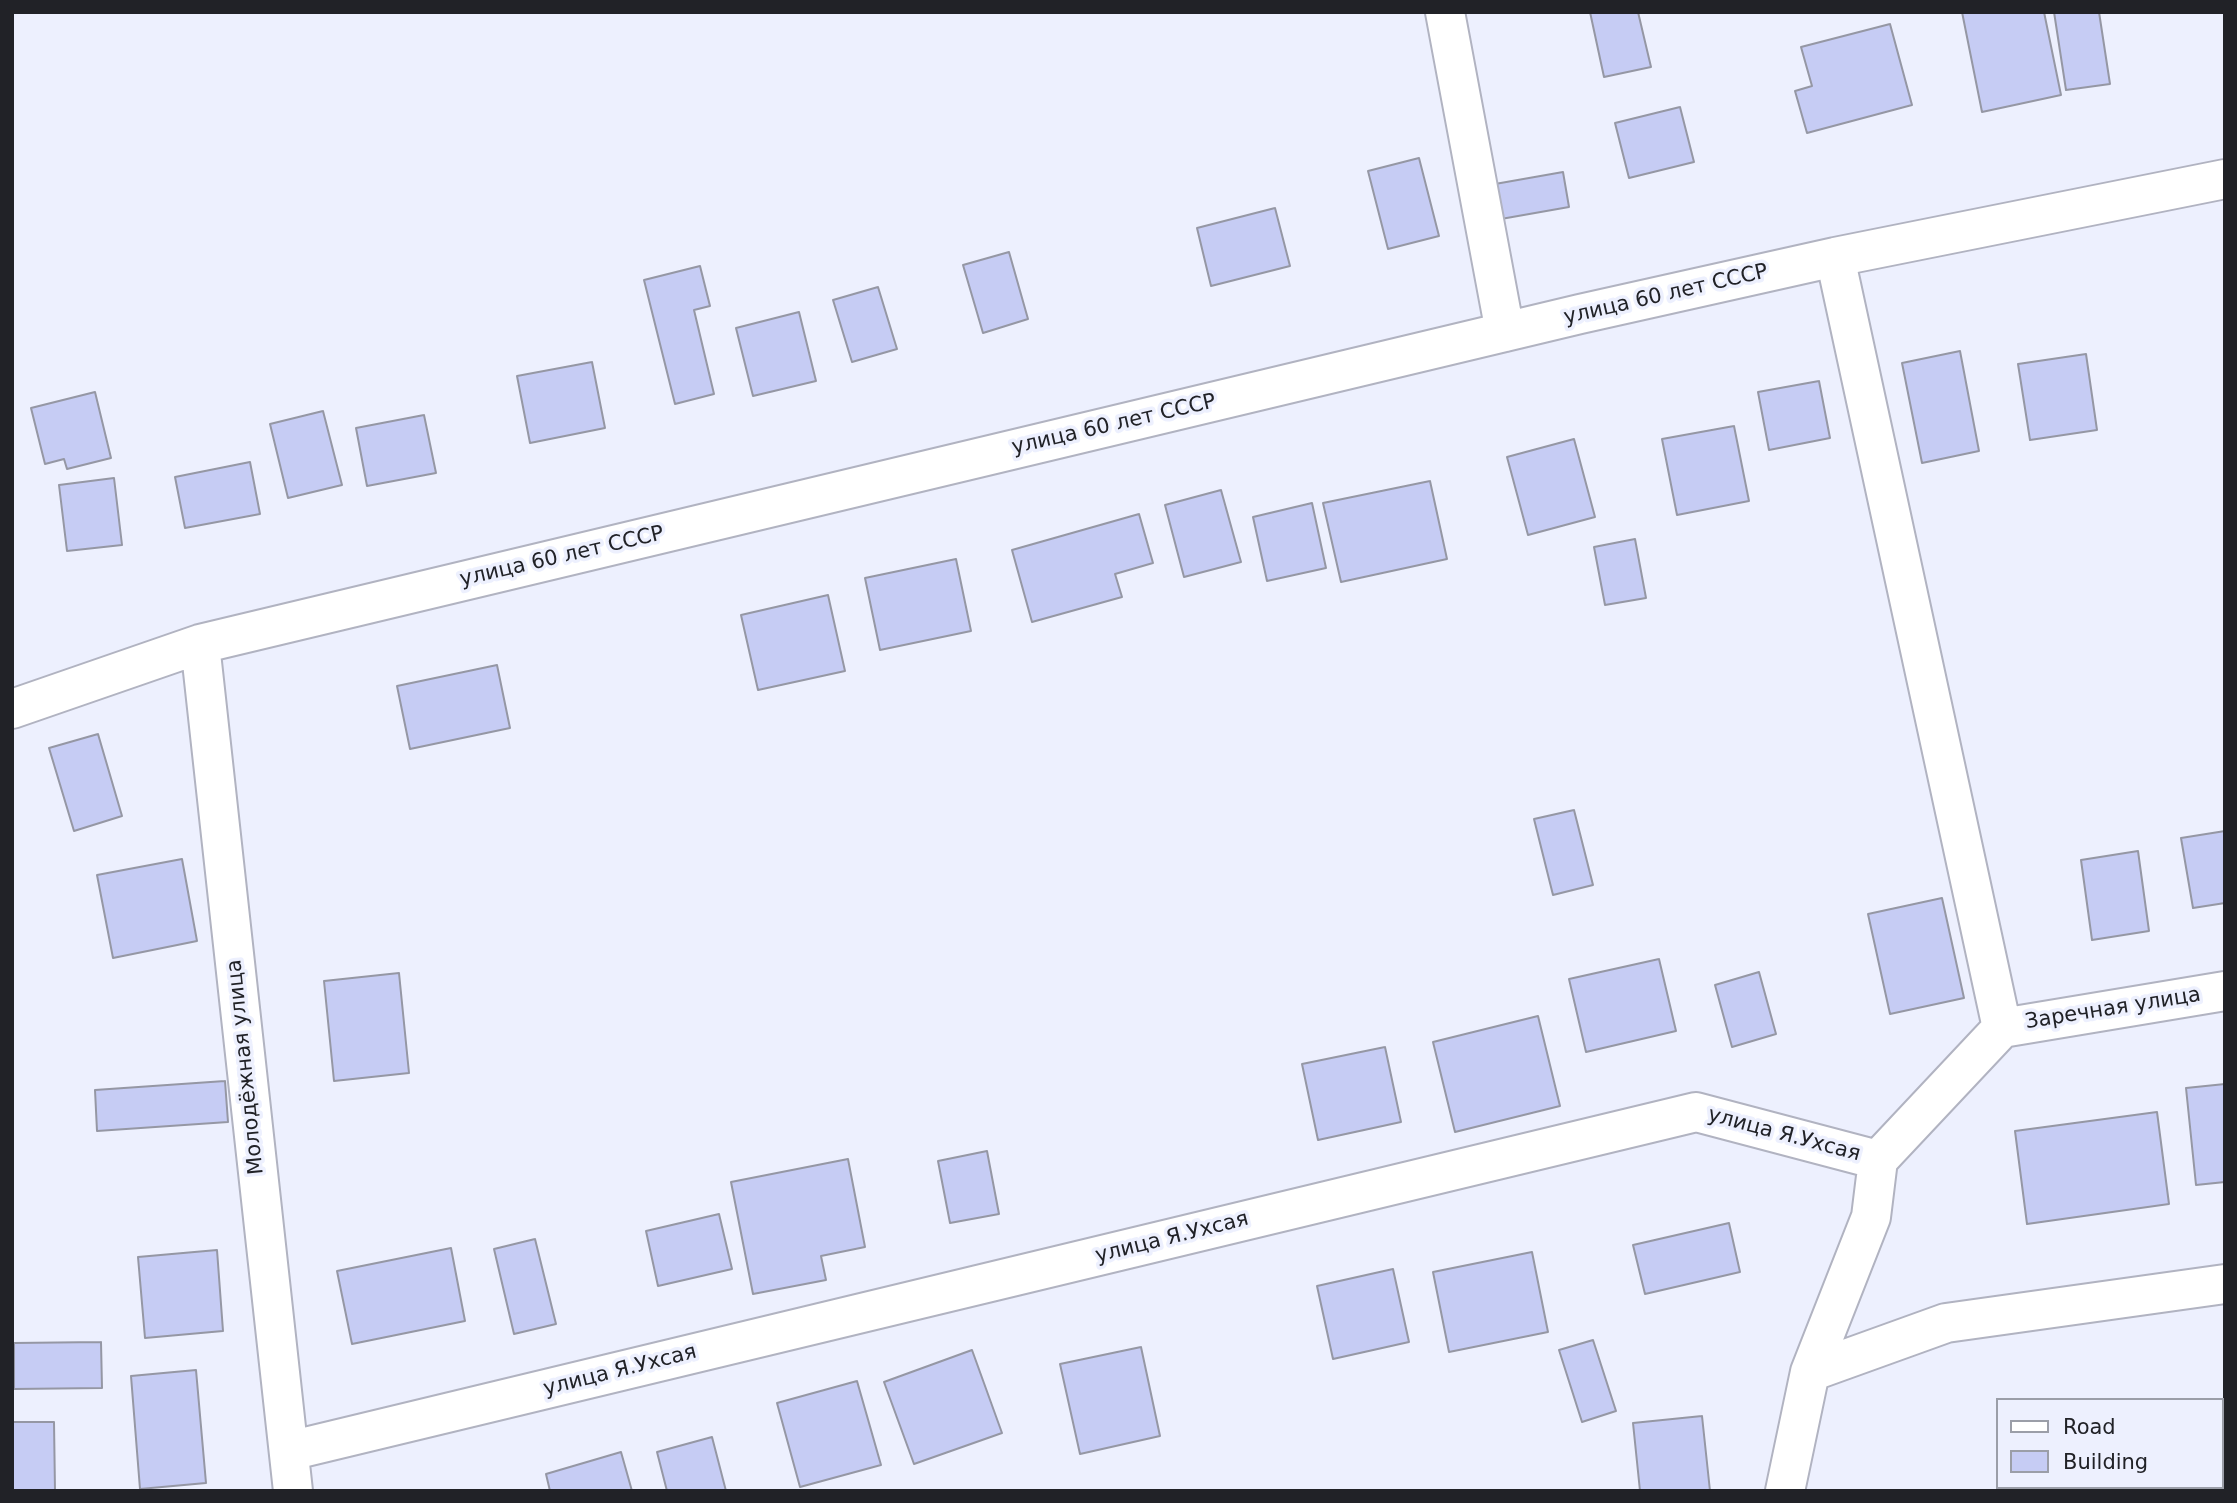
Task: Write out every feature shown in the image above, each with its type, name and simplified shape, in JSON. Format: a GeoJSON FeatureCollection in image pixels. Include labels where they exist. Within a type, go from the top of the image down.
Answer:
{"type":"FeatureCollection","features":[{"type":"Feature","properties":{"kind":"street"},"geometry":{"type":"LineString","coordinates":[[1445,12],[1505,332]]}},
{"type":"Feature","properties":{"kind":"street","name":"улица 60 лет СССР"},"geometry":{"type":"LineString","coordinates":[[12,709],[200,644],[1505,332],[1835,257],[2225,179]]}},
{"type":"Feature","properties":{"kind":"street"},"geometry":{"type":"LineString","coordinates":[[1835,257],[2002,1028]]}},
{"type":"Feature","properties":{"kind":"street","name":"Молодёжная улица"},"geometry":{"type":"LineString","coordinates":[[200,644],[293,1491]]}},
{"type":"Feature","properties":{"kind":"street","name":"Заречная улица"},"geometry":{"type":"LineString","coordinates":[[2002,1028],[2225,991]]}},
{"type":"Feature","properties":{"kind":"street","name":"улица Я.Ухсая"},"geometry":{"type":"LineString","coordinates":[[289,1451],[1696,1112],[1878,1160],[2002,1028]]}},
{"type":"Feature","properties":{"kind":"street"},"geometry":{"type":"LineString","coordinates":[[1785,1491],[1810,1372],[1871,1217],[1878,1160]]}},
{"type":"Feature","properties":{"kind":"street"},"geometry":{"type":"LineString","coordinates":[[1810,1372],[1946,1323],[2225,1284]]}},
{"type":"Feature","properties":{"kind":"building"},"geometry":{"type":"Polygon","coordinates":[[[1590,12],[1638,12],[1651,67],[1604,77],[1590,12]]]}},
{"type":"Feature","properties":{"kind":"building"},"geometry":{"type":"Polygon","coordinates":[[[1962,12],[2044,12],[2061,95],[1982,112],[1962,12]]]}},
{"type":"Feature","properties":{"kind":"building"},"geometry":{"type":"Polygon","coordinates":[[[2054,12],[2099,12],[2110,84],[2066,90],[2054,12]]]}},
{"type":"Feature","properties":{"kind":"building"},"geometry":{"type":"Polygon","coordinates":[[[1890,24],[1912,105],[1807,133],[1795,91],[1812,86],[1801,47],[1890,24]]]}},
{"type":"Feature","properties":{"kind":"building"},"geometry":{"type":"Polygon","coordinates":[[[1680,107],[1694,162],[1629,178],[1615,123],[1680,107]]]}},
{"type":"Feature","properties":{"kind":"building"},"geometry":{"type":"Polygon","coordinates":[[[1419,158],[1439,236],[1388,249],[1368,171],[1419,158]]]}},
{"type":"Feature","properties":{"kind":"building"},"geometry":{"type":"Polygon","coordinates":[[[1563,172],[1569,207],[1501,219],[1495,184],[1563,172]]]}},
{"type":"Feature","properties":{"kind":"building"},"geometry":{"type":"Polygon","coordinates":[[[1275,208],[1290,266],[1211,286],[1197,228],[1275,208]]]}},
{"type":"Feature","properties":{"kind":"building"},"geometry":{"type":"Polygon","coordinates":[[[1009,252],[1028,319],[983,333],[963,265],[1009,252]]]}},
{"type":"Feature","properties":{"kind":"building"},"geometry":{"type":"Polygon","coordinates":[[[700,266],[710,306],[694,310],[714,394],[675,404],[644,280],[700,266]]]}},
{"type":"Feature","properties":{"kind":"building"},"geometry":{"type":"Polygon","coordinates":[[[878,287],[897,349],[852,362],[833,300],[878,287]]]}},
{"type":"Feature","properties":{"kind":"building"},"geometry":{"type":"Polygon","coordinates":[[[799,312],[816,381],[753,396],[736,328],[799,312]]]}},
{"type":"Feature","properties":{"kind":"building"},"geometry":{"type":"Polygon","coordinates":[[[1960,351],[1979,451],[1922,463],[1902,363],[1960,351]]]}},
{"type":"Feature","properties":{"kind":"building"},"geometry":{"type":"Polygon","coordinates":[[[2086,354],[2097,430],[2030,440],[2018,364],[2086,354]]]}},
{"type":"Feature","properties":{"kind":"building"},"geometry":{"type":"Polygon","coordinates":[[[592,362],[605,428],[530,443],[517,376],[592,362]]]}},
{"type":"Feature","properties":{"kind":"building"},"geometry":{"type":"Polygon","coordinates":[[[1819,381],[1830,438],[1769,450],[1758,392],[1819,381]]]}},
{"type":"Feature","properties":{"kind":"building"},"geometry":{"type":"Polygon","coordinates":[[[95,392],[111,458],[67,469],[64,459],[45,464],[31,408],[95,392]]]}},
{"type":"Feature","properties":{"kind":"building"},"geometry":{"type":"Polygon","coordinates":[[[323,411],[342,485],[288,498],[270,424],[323,411]]]}},
{"type":"Feature","properties":{"kind":"building"},"geometry":{"type":"Polygon","coordinates":[[[424,415],[436,473],[367,486],[356,428],[424,415]]]}},
{"type":"Feature","properties":{"kind":"building"},"geometry":{"type":"Polygon","coordinates":[[[1734,426],[1749,501],[1677,515],[1662,439],[1734,426]]]}},
{"type":"Feature","properties":{"kind":"building"},"geometry":{"type":"Polygon","coordinates":[[[1574,439],[1595,517],[1528,535],[1507,457],[1574,439]]]}},
{"type":"Feature","properties":{"kind":"building"},"geometry":{"type":"Polygon","coordinates":[[[250,462],[260,514],[185,528],[175,477],[250,462]]]}},
{"type":"Feature","properties":{"kind":"building"},"geometry":{"type":"Polygon","coordinates":[[[114,478],[122,545],[67,551],[59,485],[114,478]]]}},
{"type":"Feature","properties":{"kind":"building"},"geometry":{"type":"Polygon","coordinates":[[[1430,481],[1447,559],[1341,582],[1323,503],[1430,481]]]}},
{"type":"Feature","properties":{"kind":"building"},"geometry":{"type":"Polygon","coordinates":[[[1221,490],[1241,562],[1184,577],[1165,505],[1221,490]]]}},
{"type":"Feature","properties":{"kind":"building"},"geometry":{"type":"Polygon","coordinates":[[[1312,503],[1326,568],[1267,581],[1253,517],[1312,503]]]}},
{"type":"Feature","properties":{"kind":"building"},"geometry":{"type":"Polygon","coordinates":[[[1139,514],[1153,563],[1115,574],[1122,597],[1032,622],[1012,550],[1139,514]]]}},
{"type":"Feature","properties":{"kind":"building"},"geometry":{"type":"Polygon","coordinates":[[[1635,539],[1646,598],[1605,605],[1594,547],[1635,539]]]}},
{"type":"Feature","properties":{"kind":"building"},"geometry":{"type":"Polygon","coordinates":[[[956,559],[971,631],[880,650],[865,578],[956,559]]]}},
{"type":"Feature","properties":{"kind":"building"},"geometry":{"type":"Polygon","coordinates":[[[828,595],[845,671],[758,690],[741,615],[828,595]]]}},
{"type":"Feature","properties":{"kind":"building"},"geometry":{"type":"Polygon","coordinates":[[[497,665],[510,728],[410,749],[397,686],[497,665]]]}},
{"type":"Feature","properties":{"kind":"building"},"geometry":{"type":"Polygon","coordinates":[[[98,734],[122,816],[74,831],[49,748],[98,734]]]}},
{"type":"Feature","properties":{"kind":"building"},"geometry":{"type":"Polygon","coordinates":[[[1574,810],[1593,885],[1553,895],[1534,819],[1574,810]]]}},
{"type":"Feature","properties":{"kind":"building"},"geometry":{"type":"Polygon","coordinates":[[[2225,831],[2225,903],[2193,908],[2181,838],[2225,831]]]}},
{"type":"Feature","properties":{"kind":"building"},"geometry":{"type":"Polygon","coordinates":[[[2138,851],[2149,931],[2092,940],[2081,860],[2138,851]]]}},
{"type":"Feature","properties":{"kind":"building"},"geometry":{"type":"Polygon","coordinates":[[[182,859],[197,941],[113,958],[97,875],[182,859]]]}},
{"type":"Feature","properties":{"kind":"building"},"geometry":{"type":"Polygon","coordinates":[[[1942,898],[1964,998],[1890,1014],[1868,914],[1942,898]]]}},
{"type":"Feature","properties":{"kind":"building"},"geometry":{"type":"Polygon","coordinates":[[[1659,959],[1676,1031],[1586,1052],[1569,979],[1659,959]]]}},
{"type":"Feature","properties":{"kind":"building"},"geometry":{"type":"Polygon","coordinates":[[[1759,972],[1776,1034],[1732,1047],[1715,985],[1759,972]]]}},
{"type":"Feature","properties":{"kind":"building"},"geometry":{"type":"Polygon","coordinates":[[[399,973],[409,1073],[334,1081],[324,981],[399,973]]]}},
{"type":"Feature","properties":{"kind":"building"},"geometry":{"type":"Polygon","coordinates":[[[1538,1016],[1560,1106],[1455,1132],[1433,1042],[1538,1016]]]}},
{"type":"Feature","properties":{"kind":"building"},"geometry":{"type":"Polygon","coordinates":[[[1385,1047],[1401,1122],[1318,1140],[1302,1064],[1385,1047]]]}},
{"type":"Feature","properties":{"kind":"building"},"geometry":{"type":"Polygon","coordinates":[[[225,1081],[228,1122],[97,1131],[95,1090],[225,1081]]]}},
{"type":"Feature","properties":{"kind":"building"},"geometry":{"type":"Polygon","coordinates":[[[2225,1084],[2225,1182],[2196,1185],[2186,1088],[2225,1084]]]}},
{"type":"Feature","properties":{"kind":"building"},"geometry":{"type":"Polygon","coordinates":[[[2157,1112],[2169,1204],[2027,1224],[2015,1131],[2157,1112]]]}},
{"type":"Feature","properties":{"kind":"building"},"geometry":{"type":"Polygon","coordinates":[[[987,1151],[999,1214],[950,1223],[938,1161],[987,1151]]]}},
{"type":"Feature","properties":{"kind":"building"},"geometry":{"type":"Polygon","coordinates":[[[848,1159],[865,1247],[821,1256],[826,1280],[753,1294],[731,1182],[848,1159]]]}},
{"type":"Feature","properties":{"kind":"building"},"geometry":{"type":"Polygon","coordinates":[[[719,1214],[732,1269],[658,1286],[646,1231],[719,1214]]]}},
{"type":"Feature","properties":{"kind":"building"},"geometry":{"type":"Polygon","coordinates":[[[1729,1223],[1740,1272],[1645,1294],[1633,1245],[1729,1223]]]}},
{"type":"Feature","properties":{"kind":"building"},"geometry":{"type":"Polygon","coordinates":[[[535,1239],[556,1324],[514,1334],[494,1249],[535,1239]]]}},
{"type":"Feature","properties":{"kind":"building"},"geometry":{"type":"Polygon","coordinates":[[[451,1248],[465,1321],[352,1344],[337,1271],[451,1248]]]}},
{"type":"Feature","properties":{"kind":"building"},"geometry":{"type":"Polygon","coordinates":[[[217,1250],[223,1331],[145,1338],[138,1257],[217,1250]]]}},
{"type":"Feature","properties":{"kind":"building"},"geometry":{"type":"Polygon","coordinates":[[[1532,1252],[1548,1332],[1449,1352],[1433,1272],[1532,1252]]]}},
{"type":"Feature","properties":{"kind":"building"},"geometry":{"type":"Polygon","coordinates":[[[1393,1269],[1409,1342],[1333,1359],[1317,1286],[1393,1269]]]}},
{"type":"Feature","properties":{"kind":"building"},"geometry":{"type":"Polygon","coordinates":[[[1593,1340],[1616,1411],[1582,1422],[1559,1350],[1593,1340]]]}},
{"type":"Feature","properties":{"kind":"building"},"geometry":{"type":"Polygon","coordinates":[[[101,1342],[102,1388],[14,1389],[14,1343],[101,1342]]]}},
{"type":"Feature","properties":{"kind":"building"},"geometry":{"type":"Polygon","coordinates":[[[1141,1347],[1160,1436],[1080,1454],[1060,1364],[1141,1347]]]}},
{"type":"Feature","properties":{"kind":"building"},"geometry":{"type":"Polygon","coordinates":[[[972,1350],[1002,1433],[914,1464],[884,1382],[972,1350]]]}},
{"type":"Feature","properties":{"kind":"building"},"geometry":{"type":"Polygon","coordinates":[[[196,1370],[206,1483],[140,1489],[131,1376],[196,1370]]]}},
{"type":"Feature","properties":{"kind":"building"},"geometry":{"type":"Polygon","coordinates":[[[857,1381],[881,1465],[800,1487],[777,1403],[857,1381]]]}},
{"type":"Feature","properties":{"kind":"building"},"geometry":{"type":"Polygon","coordinates":[[[1702,1416],[1710,1491],[1640,1491],[1633,1423],[1702,1416]]]}},
{"type":"Feature","properties":{"kind":"building"},"geometry":{"type":"Polygon","coordinates":[[[12,1422],[54,1422],[55,1491],[12,1491],[12,1422]]]}},
{"type":"Feature","properties":{"kind":"building"},"geometry":{"type":"Polygon","coordinates":[[[712,1437],[726,1491],[667,1491],[657,1452],[712,1437]]]}},
{"type":"Feature","properties":{"kind":"building"},"geometry":{"type":"Polygon","coordinates":[[[621,1452],[632,1491],[550,1491],[546,1474],[621,1452]]]}}]}
